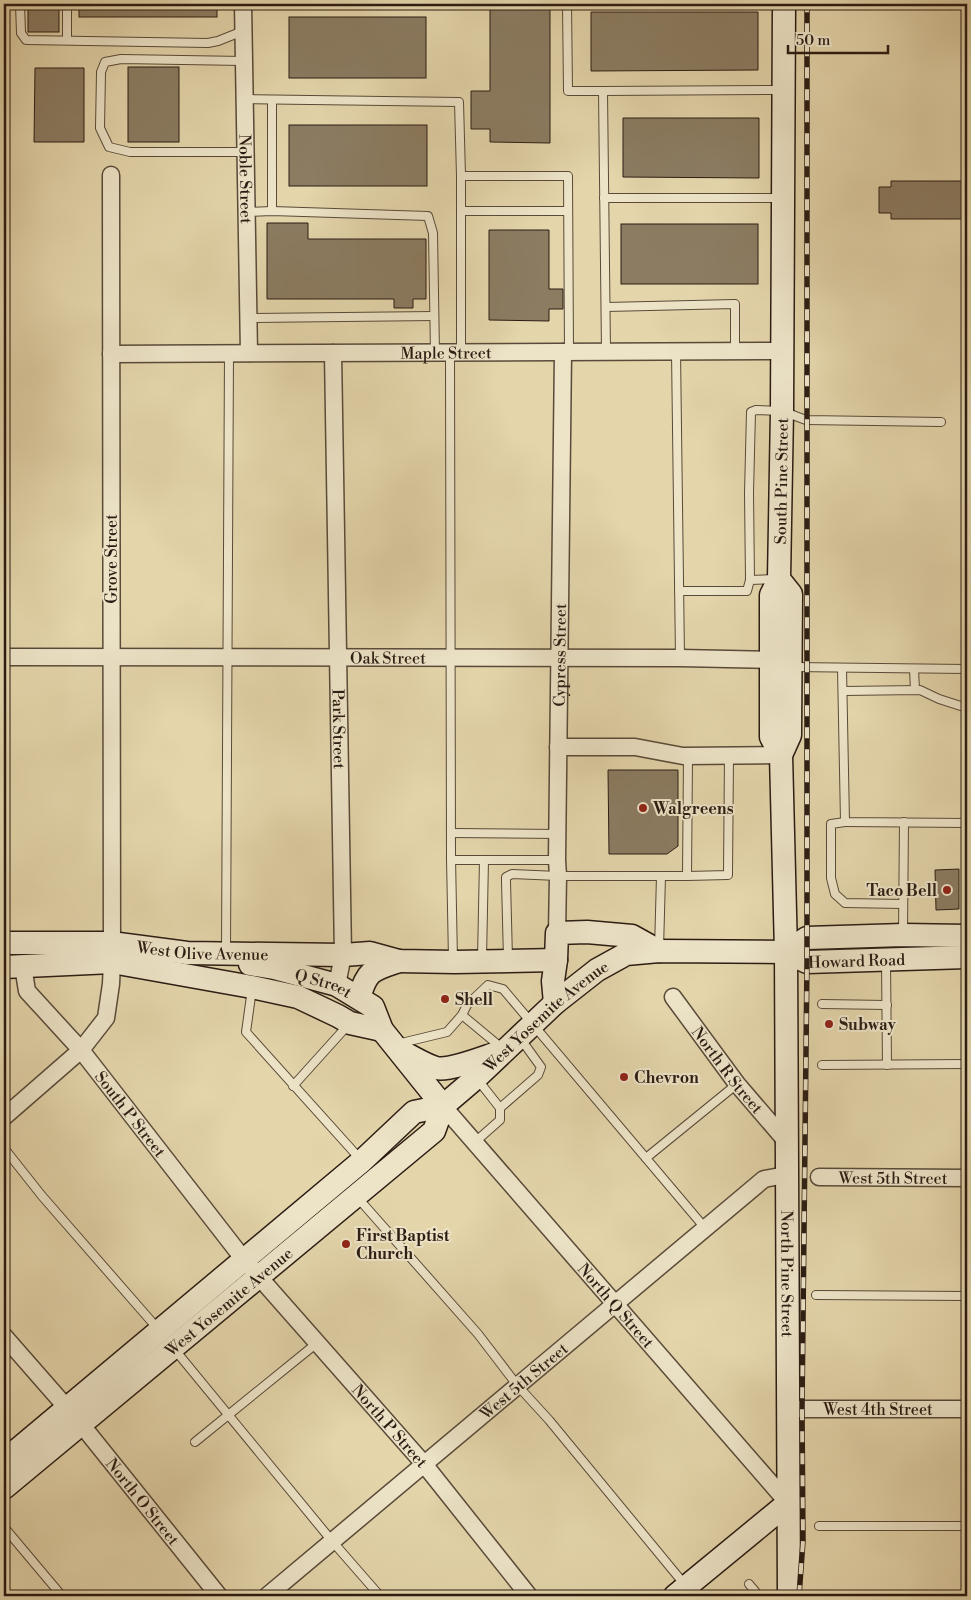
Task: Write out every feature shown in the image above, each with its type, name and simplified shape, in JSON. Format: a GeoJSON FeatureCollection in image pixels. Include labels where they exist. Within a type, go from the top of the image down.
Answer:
{"type":"FeatureCollection","features":[{"type":"Feature","properties":{"kind":"main road","name":"South Pine Street"},"geometry":{"type":"LineString","coordinates":[[778,581],[782,411],[784,4]]}},
{"type":"Feature","properties":{"kind":"main road"},"geometry":{"type":"LineString","coordinates":[[556,933],[587,932],[632,936],[659,951],[786,952],[783,751],[771,737],[791,594],[778,581]]}},
{"type":"Feature","properties":{"kind":"main road","name":"Cypress Street"},"geometry":{"type":"LineString","coordinates":[[555,1003],[553,981],[556,960],[556,933]]}},
{"type":"Feature","properties":{"kind":"main road","name":"Howard Road"},"geometry":{"type":"LineString","coordinates":[[967,936],[902,935],[806,938],[786,952],[806,962],[967,957]]}},
{"type":"Feature","properties":{"kind":"main road","name":"West Olive Avenue"},"geometry":{"type":"LineString","coordinates":[[4,943],[112,953],[343,955],[370,953],[399,960],[453,962],[556,960]]}},
{"type":"Feature","properties":{"kind":"main road","name":"West Yosemite Avenue"},"geometry":{"type":"LineString","coordinates":[[4,1461],[73,1416],[252,1268],[356,1195],[434,1130],[444,1106],[477,1078],[555,1003],[598,970],[626,954],[659,951]]}},
{"type":"Feature","properties":{"kind":"main road","name":"North Pine Street"},"geometry":{"type":"LineString","coordinates":[[786,952],[789,1596]]}},
{"type":"Feature","properties":{"kind":"main road","name":"West Olive Avenue"},"geometry":{"type":"LineString","coordinates":[[14,967],[112,953],[298,997]]}},
{"type":"Feature","properties":{"kind":"main road","name":"Q Street"},"geometry":{"type":"LineString","coordinates":[[187,953],[274,968],[337,985],[359,998],[373,1007],[390,1041],[444,1106]]}},
{"type":"Feature","properties":{"kind":"main road","name":"West Olive Avenue"},"geometry":{"type":"LineString","coordinates":[[359,998],[364,980],[371,972],[399,960]]}},
{"type":"Feature","properties":{"kind":"main road"},"geometry":{"type":"LineString","coordinates":[[252,987],[258,981],[325,992],[337,985]]}},
{"type":"Feature","properties":{"kind":"main road","name":"Q Street"},"geometry":{"type":"LineString","coordinates":[[298,997],[390,1041]]}},
{"type":"Feature","properties":{"kind":"main road"},"geometry":{"type":"LineString","coordinates":[[390,1041],[421,1062],[438,1068],[468,1063],[518,1037]]}},
{"type":"Feature","properties":{"kind":"main road","name":"West Yosemite Avenue"},"geometry":{"type":"LineString","coordinates":[[252,1268],[414,1112],[444,1106]]}},
{"type":"Feature","properties":{"kind":"main road","name":"West Yosemite Avenue"},"geometry":{"type":"LineString","coordinates":[[4,1488],[73,1416]]}},
{"type":"Feature","properties":{"kind":"main road"},"geometry":{"type":"LineString","coordinates":[[681,1591],[788,1503]]}},
{"type":"Feature","properties":{"kind":"street","name":"Noble Street"},"geometry":{"type":"LineString","coordinates":[[242,4],[249,353]]}},
{"type":"Feature","properties":{"kind":"street","name":"Grove Street"},"geometry":{"type":"LineString","coordinates":[[4,1117],[82,1050],[106,1018],[111,984],[111,175]]}},
{"type":"Feature","properties":{"kind":"street","name":"Maple Street"},"geometry":{"type":"LineString","coordinates":[[111,354],[782,351]]}},
{"type":"Feature","properties":{"kind":"street","name":"Cypress Street"},"geometry":{"type":"LineString","coordinates":[[556,933],[566,352]]}},
{"type":"Feature","properties":{"kind":"street","name":"Park Street"},"geometry":{"type":"LineString","coordinates":[[333,353],[343,955],[337,985]]}},
{"type":"Feature","properties":{"kind":"street","name":"Oak Street"},"geometry":{"type":"LineString","coordinates":[[7,657],[680,658],[781,663]]}},
{"type":"Feature","properties":{"kind":"street"},"geometry":{"type":"LineString","coordinates":[[558,747],[635,747],[688,756],[783,751]]}},
{"type":"Feature","properties":{"kind":"street","name":"South P Street"},"geometry":{"type":"LineString","coordinates":[[14,967],[27,991],[82,1050],[252,1268]]}},
{"type":"Feature","properties":{"kind":"street","name":"North R Street"},"geometry":{"type":"LineString","coordinates":[[673,997],[737,1084],[786,1141]]}},
{"type":"Feature","properties":{"kind":"street","name":"North Q Street"},"geometry":{"type":"LineString","coordinates":[[444,1106],[788,1503]]}},
{"type":"Feature","properties":{"kind":"street","name":"West 5th Street"},"geometry":{"type":"LineString","coordinates":[[267,1596],[764,1179],[786,1175]]}},
{"type":"Feature","properties":{"kind":"street","name":"West 5th Street"},"geometry":{"type":"LineString","coordinates":[[819,1177],[967,1178]]}},
{"type":"Feature","properties":{"kind":"street","name":"North P Street"},"geometry":{"type":"LineString","coordinates":[[252,1268],[424,1464],[529,1596]]}},
{"type":"Feature","properties":{"kind":"street","name":"North O Street"},"geometry":{"type":"LineString","coordinates":[[4,1336],[73,1416],[219,1596]]}},
{"type":"Feature","properties":{"kind":"street","name":"West 4th Street"},"geometry":{"type":"LineString","coordinates":[[788,1409],[967,1409]]}},
{"type":"Feature","properties":{"kind":"lane"},"geometry":{"type":"LineString","coordinates":[[20,4],[21,33],[26,40],[208,42],[218,41],[243,32]]}},
{"type":"Feature","properties":{"kind":"lane"},"geometry":{"type":"LineString","coordinates":[[67,4],[67,40]]}},
{"type":"Feature","properties":{"kind":"lane"},"geometry":{"type":"LineString","coordinates":[[567,4],[568,91],[783,90]]}},
{"type":"Feature","properties":{"kind":"lane"},"geometry":{"type":"LineString","coordinates":[[244,61],[121,59],[105,62],[101,72],[100,128],[109,147],[130,152],[245,152]]}},
{"type":"Feature","properties":{"kind":"lane"},"geometry":{"type":"LineString","coordinates":[[603,90],[606,352]]}},
{"type":"Feature","properties":{"kind":"lane"},"geometry":{"type":"LineString","coordinates":[[244,99],[460,102],[461,210],[448,352],[453,962]]}},
{"type":"Feature","properties":{"kind":"lane"},"geometry":{"type":"LineString","coordinates":[[272,100],[272,211]]}},
{"type":"Feature","properties":{"kind":"lane"},"geometry":{"type":"LineString","coordinates":[[461,176],[568,176],[566,352]]}},
{"type":"Feature","properties":{"kind":"lane"},"geometry":{"type":"LineString","coordinates":[[604,198],[782,198]]}},
{"type":"Feature","properties":{"kind":"lane"},"geometry":{"type":"LineString","coordinates":[[461,210],[568,210]]}},
{"type":"Feature","properties":{"kind":"lane"},"geometry":{"type":"LineString","coordinates":[[246,212],[272,211],[428,216],[433,233],[434,316],[448,352]]}},
{"type":"Feature","properties":{"kind":"lane"},"geometry":{"type":"LineString","coordinates":[[606,306],[735,304],[735,351]]}},
{"type":"Feature","properties":{"kind":"lane"},"geometry":{"type":"LineString","coordinates":[[248,318],[434,316]]}},
{"type":"Feature","properties":{"kind":"lane"},"geometry":{"type":"LineString","coordinates":[[676,351],[680,658]]}},
{"type":"Feature","properties":{"kind":"lane"},"geometry":{"type":"LineString","coordinates":[[226,953],[229,353]]}},
{"type":"Feature","properties":{"kind":"lane"},"geometry":{"type":"LineString","coordinates":[[680,591],[747,591],[750,580],[749,493],[751,412],[756,410],[782,411],[806,420],[941,422]]}},
{"type":"Feature","properties":{"kind":"lane"},"geometry":{"type":"LineString","coordinates":[[750,580],[778,581]]}},
{"type":"Feature","properties":{"kind":"lane"},"geometry":{"type":"LineString","coordinates":[[781,663],[842,668],[967,669]]}},
{"type":"Feature","properties":{"kind":"lane"},"geometry":{"type":"LineString","coordinates":[[842,668],[845,822]]}},
{"type":"Feature","properties":{"kind":"lane"},"geometry":{"type":"LineString","coordinates":[[914,669],[915,690]]}},
{"type":"Feature","properties":{"kind":"lane"},"geometry":{"type":"LineString","coordinates":[[843,692],[920,690],[939,699],[967,708]]}},
{"type":"Feature","properties":{"kind":"lane"},"geometry":{"type":"LineString","coordinates":[[451,860],[484,860],[661,876],[728,875],[729,755]]}},
{"type":"Feature","properties":{"kind":"lane"},"geometry":{"type":"LineString","coordinates":[[687,876],[688,756]]}},
{"type":"Feature","properties":{"kind":"lane"},"geometry":{"type":"LineString","coordinates":[[903,904],[845,903],[835,894],[831,878],[831,824],[845,822],[967,823]]}},
{"type":"Feature","properties":{"kind":"lane"},"geometry":{"type":"LineString","coordinates":[[902,935],[904,822]]}},
{"type":"Feature","properties":{"kind":"lane"},"geometry":{"type":"LineString","coordinates":[[451,833],[558,834]]}},
{"type":"Feature","properties":{"kind":"lane"},"geometry":{"type":"LineString","coordinates":[[482,961],[484,860]]}},
{"type":"Feature","properties":{"kind":"lane"},"geometry":{"type":"LineString","coordinates":[[508,961],[506,877],[512,874],[558,868]]}},
{"type":"Feature","properties":{"kind":"lane"},"geometry":{"type":"LineString","coordinates":[[659,951],[661,876]]}},
{"type":"Feature","properties":{"kind":"lane"},"geometry":{"type":"LineString","coordinates":[[886,960],[887,1065]]}},
{"type":"Feature","properties":{"kind":"lane"},"geometry":{"type":"LineString","coordinates":[[390,1041],[447,1032],[462,1015],[467,1005],[488,986],[503,989],[518,1037],[540,1067],[538,1075],[500,1108]]}},
{"type":"Feature","properties":{"kind":"lane"},"geometry":{"type":"LineString","coordinates":[[252,987],[246,1032],[362,1161]]}},
{"type":"Feature","properties":{"kind":"lane"},"geometry":{"type":"LineString","coordinates":[[822,1004],[887,1004]]}},
{"type":"Feature","properties":{"kind":"lane"},"geometry":{"type":"LineString","coordinates":[[462,1015],[518,1037],[646,1158],[705,1228]]}},
{"type":"Feature","properties":{"kind":"lane"},"geometry":{"type":"LineString","coordinates":[[293,1086],[350,1023]]}},
{"type":"Feature","properties":{"kind":"lane"},"geometry":{"type":"LineString","coordinates":[[822,1065],[967,1064]]}},
{"type":"Feature","properties":{"kind":"lane"},"geometry":{"type":"LineString","coordinates":[[475,1142],[500,1120],[500,1108],[477,1078]]}},
{"type":"Feature","properties":{"kind":"lane"},"geometry":{"type":"LineString","coordinates":[[646,1158],[737,1084]]}},
{"type":"Feature","properties":{"kind":"lane"},"geometry":{"type":"LineString","coordinates":[[4,1148],[42,1196],[166,1339],[332,1541],[380,1596]]}},
{"type":"Feature","properties":{"kind":"lane"},"geometry":{"type":"LineString","coordinates":[[356,1195],[478,1334],[517,1386],[549,1420],[681,1591]]}},
{"type":"Feature","properties":{"kind":"lane"},"geometry":{"type":"LineString","coordinates":[[816,1296],[967,1296]]}},
{"type":"Feature","properties":{"kind":"lane"},"geometry":{"type":"LineString","coordinates":[[195,1442],[318,1343]]}},
{"type":"Feature","properties":{"kind":"lane"},"geometry":{"type":"LineString","coordinates":[[820,1526],[967,1526]]}},
{"type":"Feature","properties":{"kind":"lane"},"geometry":{"type":"LineString","coordinates":[[4,1527],[62,1596]]}},
{"type":"Feature","properties":{"kind":"lane"},"geometry":{"type":"LineString","coordinates":[[749,1584],[759,1596]]}},
{"type":"Feature","properties":{"kind":"building"},"geometry":{"type":"Polygon","coordinates":[[[28,4],[59,4],[59,32],[28,32],[28,4]]]}},
{"type":"Feature","properties":{"kind":"building"},"geometry":{"type":"Polygon","coordinates":[[[79,4],[217,4],[217,17],[79,17],[79,4]]]}},
{"type":"Feature","properties":{"kind":"building"},"geometry":{"type":"Polygon","coordinates":[[[490,7],[550,7],[550,143],[490,142],[490,129],[471,129],[471,91],[490,91],[490,7]]]}},
{"type":"Feature","properties":{"kind":"building"},"geometry":{"type":"Polygon","coordinates":[[[591,12],[758,12],[758,70],[591,71],[591,12]]]}},
{"type":"Feature","properties":{"kind":"building"},"geometry":{"type":"Polygon","coordinates":[[[289,17],[426,17],[426,78],[289,78],[289,17]]]}},
{"type":"Feature","properties":{"kind":"building"},"geometry":{"type":"Polygon","coordinates":[[[128,67],[179,67],[179,142],[128,142],[128,67]]]}},
{"type":"Feature","properties":{"kind":"building"},"geometry":{"type":"Polygon","coordinates":[[[35,68],[84,68],[84,142],[34,142],[35,68]]]}},
{"type":"Feature","properties":{"kind":"building"},"geometry":{"type":"Polygon","coordinates":[[[623,118],[759,118],[759,178],[623,177],[623,118]]]}},
{"type":"Feature","properties":{"kind":"building"},"geometry":{"type":"Polygon","coordinates":[[[289,125],[427,125],[427,186],[289,186],[289,125]]]}},
{"type":"Feature","properties":{"kind":"building"},"geometry":{"type":"Polygon","coordinates":[[[891,181],[967,181],[967,219],[891,219],[891,213],[879,213],[879,187],[891,187],[891,181]]]}},
{"type":"Feature","properties":{"kind":"building"},"geometry":{"type":"Polygon","coordinates":[[[267,223],[308,223],[308,239],[426,239],[426,299],[413,299],[413,308],[394,308],[394,299],[267,299],[267,223]]]}},
{"type":"Feature","properties":{"kind":"building"},"geometry":{"type":"Polygon","coordinates":[[[621,224],[758,224],[758,284],[621,284],[621,224]]]}},
{"type":"Feature","properties":{"kind":"building"},"geometry":{"type":"Polygon","coordinates":[[[489,230],[549,230],[549,289],[563,289],[563,309],[549,309],[549,321],[489,320],[489,230]]]}},
{"type":"Feature","properties":{"kind":"building","name":"Walgreens"},"geometry":{"type":"Polygon","coordinates":[[[608,770],[678,770],[678,846],[667,854],[609,854],[608,770]]]}},
{"type":"Feature","properties":{"kind":"building","name":"Taco Bell"},"geometry":{"type":"Polygon","coordinates":[[[959,869],[959,909],[936,910],[935,870],[959,869]]]}},
{"type":"Feature","properties":{"kind":"railway"},"geometry":{"type":"LineString","coordinates":[[799,1596],[803,1541],[802,1409],[807,962],[807,4]]}},
{"type":"Feature","properties":{"kind":"place","name":"Walgreens"},"geometry":{"type":"Point","coordinates":[643,808]}},
{"type":"Feature","properties":{"kind":"place","name":"Taco Bell"},"geometry":{"type":"Point","coordinates":[947,890]}},
{"type":"Feature","properties":{"kind":"place","name":"Shell"},"geometry":{"type":"Point","coordinates":[445,999]}},
{"type":"Feature","properties":{"kind":"place","name":"Subway"},"geometry":{"type":"Point","coordinates":[829,1024]}},
{"type":"Feature","properties":{"kind":"place","name":"Chevron"},"geometry":{"type":"Point","coordinates":[624,1077]}},
{"type":"Feature","properties":{"kind":"place","name":"First Baptist Church"},"geometry":{"type":"Point","coordinates":[346,1244]}}]}
